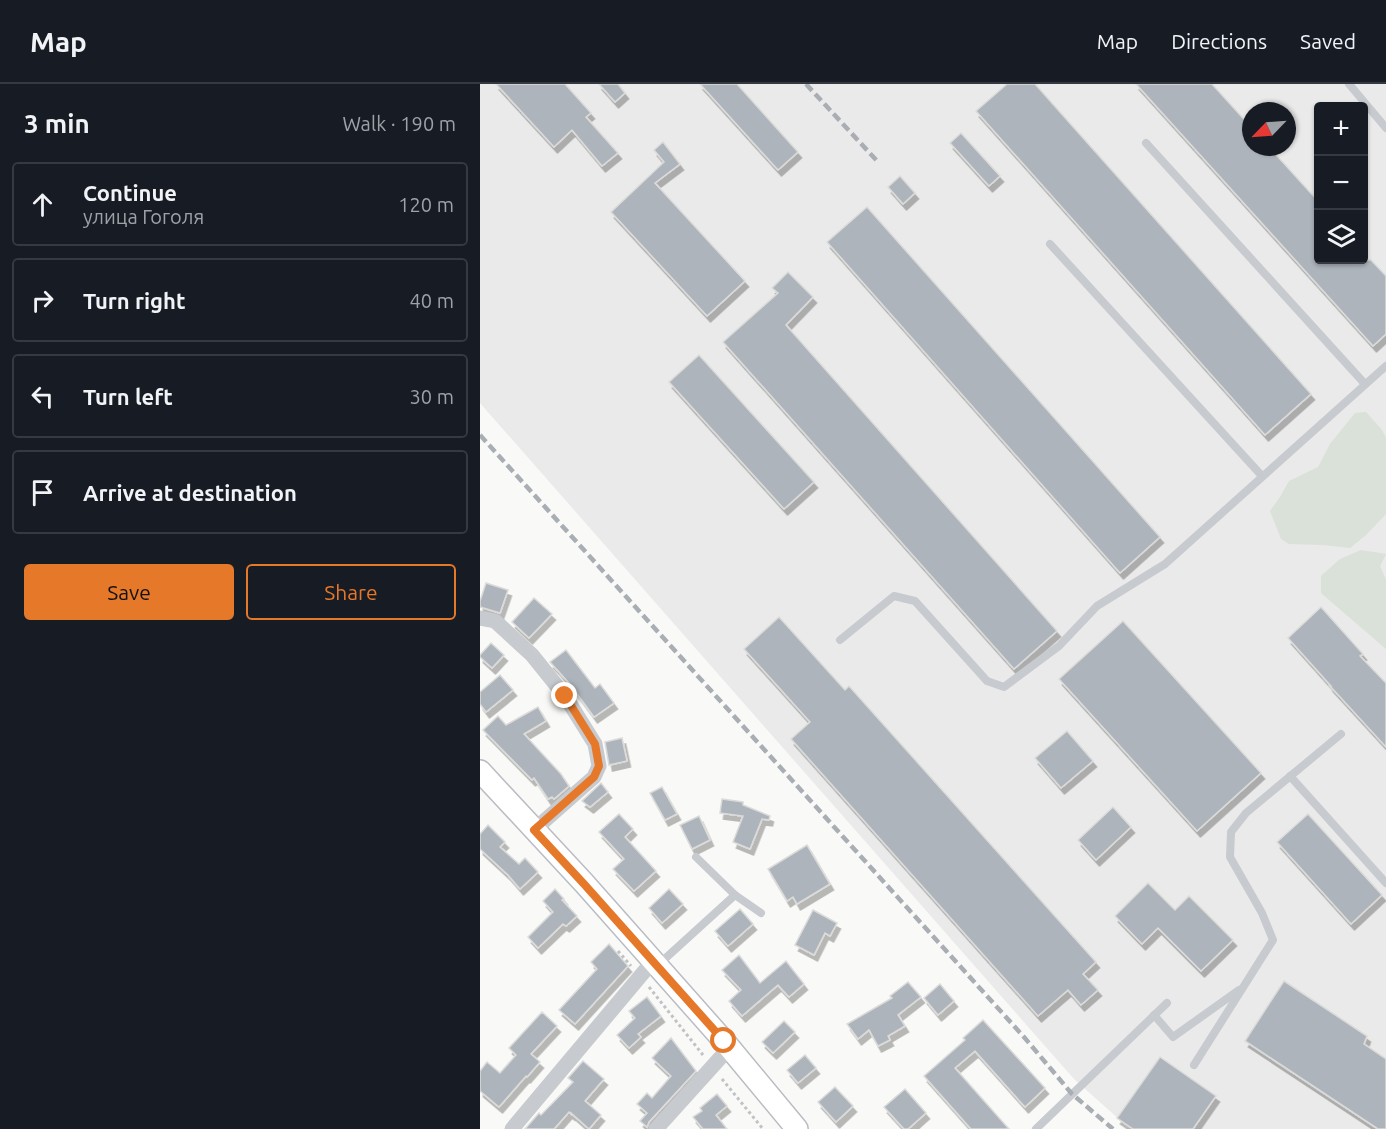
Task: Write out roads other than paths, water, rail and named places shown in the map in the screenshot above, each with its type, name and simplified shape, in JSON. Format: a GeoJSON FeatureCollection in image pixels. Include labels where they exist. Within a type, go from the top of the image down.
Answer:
{"type":"FeatureCollection","features":[{"type":"Feature","properties":{"kind":"main road"},"geometry":{"type":"LineString","coordinates":[[480,771],[534,830],[650,968],[730,1047],[797,1129]]}},
{"type":"Feature","properties":{"kind":"street"},"geometry":{"type":"LineString","coordinates":[[480,618],[495,621],[532,655],[565,696],[595,744],[599,766],[594,777],[534,830]]}},
{"type":"Feature","properties":{"kind":"street"},"geometry":{"type":"LineString","coordinates":[[512,1129],[650,968]]}},
{"type":"Feature","properties":{"kind":"street"},"geometry":{"type":"LineString","coordinates":[[656,1129],[730,1047]]}},
{"type":"Feature","properties":{"kind":"lane"},"geometry":{"type":"LineString","coordinates":[[1348,84],[1386,128]]}},
{"type":"Feature","properties":{"kind":"lane"},"geometry":{"type":"LineString","coordinates":[[1146,143],[1365,384]]}},
{"type":"Feature","properties":{"kind":"lane"},"geometry":{"type":"LineString","coordinates":[[1050,244],[1262,476]]}},
{"type":"Feature","properties":{"kind":"lane"},"geometry":{"type":"LineString","coordinates":[[840,640],[894,596],[915,601],[987,681],[1004,687],[1059,646],[1097,606],[1165,564],[1386,366]]}},
{"type":"Feature","properties":{"kind":"lane"},"geometry":{"type":"LineString","coordinates":[[1194,1065],[1273,940],[1262,913],[1230,856],[1231,832],[1246,813],[1341,734]]}},
{"type":"Feature","properties":{"kind":"lane"},"geometry":{"type":"LineString","coordinates":[[1290,776],[1386,883]]}},
{"type":"Feature","properties":{"kind":"lane"},"geometry":{"type":"LineString","coordinates":[[696,857],[735,895],[761,913]]}},
{"type":"Feature","properties":{"kind":"lane"},"geometry":{"type":"LineString","coordinates":[[650,968],[735,895]]}},
{"type":"Feature","properties":{"kind":"lane"},"geometry":{"type":"LineString","coordinates":[[1155,1015],[1173,1037],[1243,988]]}},
{"type":"Feature","properties":{"kind":"lane"},"geometry":{"type":"LineString","coordinates":[[1036,1129],[1167,1003]]}},
{"type":"Feature","properties":{"kind":"railway"},"geometry":{"type":"LineString","coordinates":[[806,84],[878,162]]}},
{"type":"Feature","properties":{"kind":"railway"},"geometry":{"type":"LineString","coordinates":[[480,435],[1024,1037],[1072,1094],[1113,1129]]}}]}
